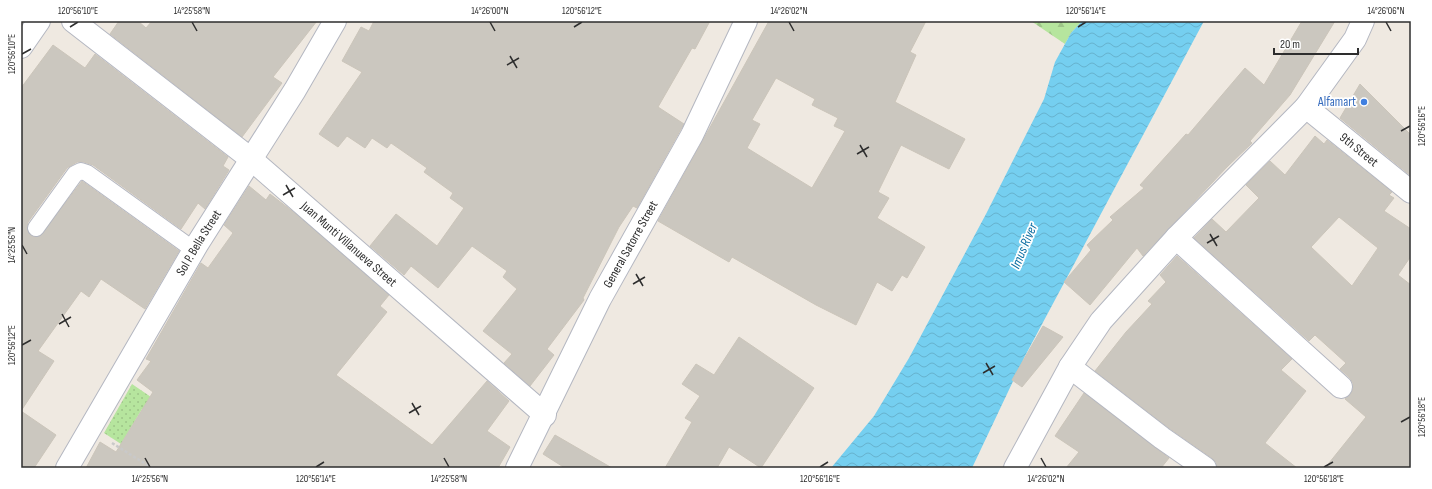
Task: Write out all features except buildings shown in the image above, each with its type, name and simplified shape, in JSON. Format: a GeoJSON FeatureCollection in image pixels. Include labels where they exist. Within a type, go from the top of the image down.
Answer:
{"type":"FeatureCollection","features":[{"type":"Feature","properties":{"kind":"street"},"geometry":{"type":"LineString","coordinates":[[21,47],[39,21]]}},
{"type":"Feature","properties":{"kind":"street","name":"Juan Munti Villanueva Street"},"geometry":{"type":"LineString","coordinates":[[73,21],[251,159],[545,415]]}},
{"type":"Feature","properties":{"kind":"street","name":"Sol P. Bella Street"},"geometry":{"type":"LineString","coordinates":[[67,468],[194,250],[295,90],[335,21]]}},
{"type":"Feature","properties":{"kind":"street","name":"General Satorre Street"},"geometry":{"type":"LineString","coordinates":[[518,468],[600,299],[692,134],[746,21]]}},
{"type":"Feature","properties":{"kind":"street"},"geometry":{"type":"LineString","coordinates":[[1015,468],[1070,367],[1101,321],[1176,238],[1306,107],[1355,39],[1363,21]]}},
{"type":"Feature","properties":{"kind":"street","name":"9th Street"},"geometry":{"type":"LineString","coordinates":[[1306,107],[1411,192]]}},
{"type":"Feature","properties":{"kind":"street"},"geometry":{"type":"LineString","coordinates":[[1176,238],[1341,387]]}},
{"type":"Feature","properties":{"kind":"street"},"geometry":{"type":"LineString","coordinates":[[1070,367],[1162,438],[1205,468]]}},
{"type":"Feature","properties":{"kind":"lane"},"geometry":{"type":"LineString","coordinates":[[36,228],[75,174],[81,171],[87,173],[194,250]]}},
{"type":"Feature","properties":{"kind":"path"},"geometry":{"type":"LineString","coordinates":[[90,429],[152,468]]}},
{"type":"Feature","properties":{"kind":"green space"},"geometry":{"type":"Polygon","coordinates":[[[1031,21],[1082,21],[1071,33],[1065,44],[1031,21]]]}},
{"type":"Feature","properties":{"kind":"green space"},"geometry":{"type":"Polygon","coordinates":[[[132,384],[167,408],[159,420],[142,409],[121,444],[104,433],[132,384]]]}},
{"type":"Feature","properties":{"kind":"water","name":"Imus River"},"geometry":{"type":"Polygon","coordinates":[[[1082,21],[1204,21],[1025,356],[972,468],[831,468],[874,416],[909,358],[986,214],[1044,99],[1055,62],[1071,33],[1082,21]]]}},
{"type":"Feature","properties":{"kind":"place","name":"Alfamart"},"geometry":{"type":"Point","coordinates":[1364,102]}}]}
